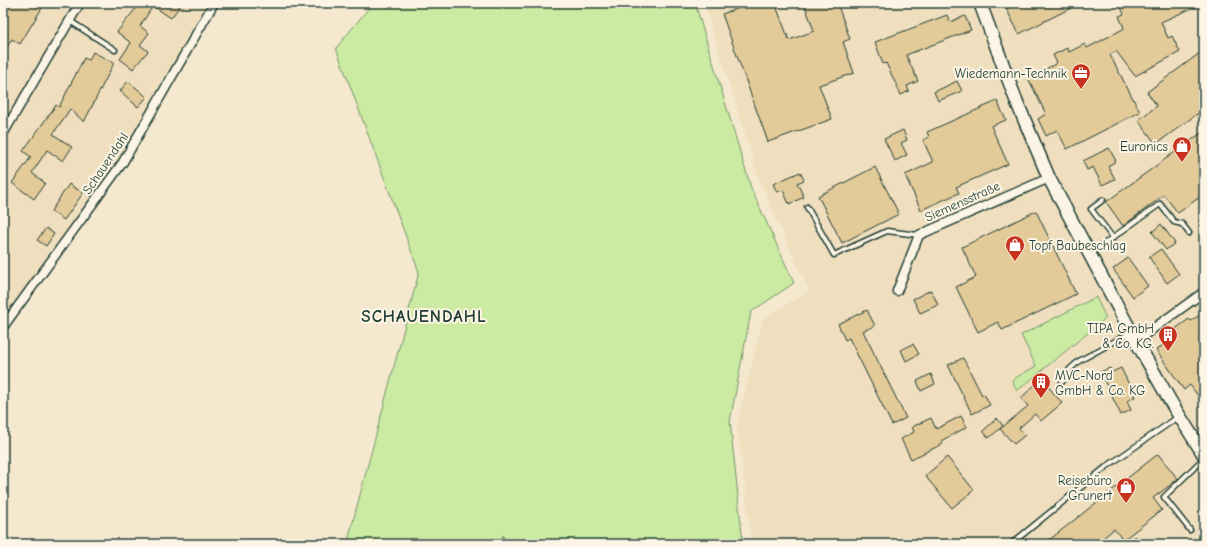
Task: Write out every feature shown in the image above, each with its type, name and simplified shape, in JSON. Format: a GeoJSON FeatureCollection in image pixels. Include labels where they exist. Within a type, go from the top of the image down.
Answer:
{"type":"FeatureCollection","features":[{"type":"Feature","properties":{"kind":"street"},"geometry":{"type":"LineString","coordinates":[[3,134],[80,3]]}},
{"type":"Feature","properties":{"kind":"street","name":"Schauendahl"},"geometry":{"type":"LineString","coordinates":[[3,327],[123,162],[214,3]]}},
{"type":"Feature","properties":{"kind":"street"},"geometry":{"type":"LineString","coordinates":[[980,3],[1016,100],[1049,178],[1134,336],[1204,457]]}},
{"type":"Feature","properties":{"kind":"street","name":"Siemensstraße"},"geometry":{"type":"LineString","coordinates":[[897,291],[919,236],[1049,178]]}},
{"type":"Feature","properties":{"kind":"street"},"geometry":{"type":"LineString","coordinates":[[1134,336],[1204,292]]}},
{"type":"Feature","properties":{"kind":"lane"},"geometry":{"type":"LineString","coordinates":[[69,21],[115,50]]}},
{"type":"Feature","properties":{"kind":"lane"},"geometry":{"type":"LineString","coordinates":[[1103,200],[1091,209],[1113,238]]}},
{"type":"Feature","properties":{"kind":"lane"},"geometry":{"type":"LineString","coordinates":[[1090,254],[1160,204],[1174,222],[1182,224],[1189,233]]}},
{"type":"Feature","properties":{"kind":"lane"},"geometry":{"type":"LineString","coordinates":[[807,207],[834,255],[887,231],[919,236]]}},
{"type":"Feature","properties":{"kind":"lane"},"geometry":{"type":"LineString","coordinates":[[1062,382],[1070,369],[1079,361],[1134,336]]}},
{"type":"Feature","properties":{"kind":"lane"},"geometry":{"type":"LineString","coordinates":[[1011,544],[1106,467],[1180,416]]}},
{"type":"Feature","properties":{"kind":"lane"},"geometry":{"type":"LineString","coordinates":[[1190,530],[1164,497],[1204,457]]}},
{"type":"Feature","properties":{"kind":"lane"},"geometry":{"type":"LineString","coordinates":[[1130,544],[1135,540]]}},
{"type":"Feature","properties":{"kind":"shaded area"},"geometry":{"type":"Polygon","coordinates":[[[3,3],[218,3],[146,132],[134,135],[115,166],[3,322],[3,3]]]}},
{"type":"Feature","properties":{"kind":"shaded area"},"geometry":{"type":"Polygon","coordinates":[[[704,3],[1204,3],[1204,544],[752,544],[737,425],[763,319],[809,291],[760,182],[704,3]]]}},
{"type":"Feature","properties":{"kind":"green space"},"geometry":{"type":"Polygon","coordinates":[[[373,3],[695,3],[751,188],[794,283],[751,312],[730,421],[743,544],[506,544],[503,535],[500,544],[347,544],[419,272],[336,48],[373,3]]]}},
{"type":"Feature","properties":{"kind":"green space"},"geometry":{"type":"Polygon","coordinates":[[[1096,297],[1106,318],[1017,391],[1012,380],[1036,366],[1021,335],[1096,297]]]}},
{"type":"Feature","properties":{"kind":"building"},"geometry":{"type":"Polygon","coordinates":[[[3,3],[45,3],[20,44],[12,39],[3,53],[3,3]]]}},
{"type":"Feature","properties":{"kind":"building"},"geometry":{"type":"Polygon","coordinates":[[[140,3],[182,3],[171,18],[153,6],[140,26],[149,33],[140,45],[148,51],[133,69],[120,59],[131,43],[117,32],[140,3]]]}},
{"type":"Feature","properties":{"kind":"building"},"geometry":{"type":"Polygon","coordinates":[[[754,3],[775,3],[789,40],[814,31],[804,3],[837,3],[850,39],[843,42],[854,73],[819,85],[832,119],[768,142],[722,14],[754,3]]]}},
{"type":"Feature","properties":{"kind":"building"},"geometry":{"type":"Polygon","coordinates":[[[1012,3],[1081,3],[1019,34],[1005,6],[1012,3]]]}},
{"type":"Feature","properties":{"kind":"building","name":"Wiedemann-Technik"},"geometry":{"type":"Polygon","coordinates":[[[1119,3],[1204,3],[1161,22],[1168,38],[1172,36],[1180,52],[1135,76],[1116,51],[1110,55],[1140,112],[1067,149],[1057,130],[1046,136],[1038,119],[1046,114],[1028,78],[1057,63],[1053,55],[1067,48],[1069,52],[1085,44],[1087,48],[1123,29],[1124,28],[1119,16],[1124,14],[1119,3]]]}},
{"type":"Feature","properties":{"kind":"building"},"geometry":{"type":"Polygon","coordinates":[[[947,15],[950,22],[965,16],[971,30],[906,55],[918,81],[907,86],[909,91],[901,95],[886,63],[883,64],[875,42],[947,15]]]}},
{"type":"Feature","properties":{"kind":"building"},"geometry":{"type":"Polygon","coordinates":[[[1204,50],[1204,109],[1156,144],[1138,120],[1157,106],[1147,92],[1204,50]]]}},
{"type":"Feature","properties":{"kind":"building"},"geometry":{"type":"Polygon","coordinates":[[[93,52],[114,63],[84,122],[70,109],[53,134],[72,147],[63,161],[47,150],[32,173],[45,183],[34,199],[12,183],[31,157],[23,151],[56,105],[59,107],[84,58],[89,60],[93,52]]]}},
{"type":"Feature","properties":{"kind":"building"},"geometry":{"type":"Polygon","coordinates":[[[128,81],[147,97],[138,107],[120,91],[128,81]]]}},
{"type":"Feature","properties":{"kind":"building"},"geometry":{"type":"Polygon","coordinates":[[[957,81],[962,91],[938,101],[934,92],[957,81]]]}},
{"type":"Feature","properties":{"kind":"building"},"geometry":{"type":"Polygon","coordinates":[[[997,101],[1006,120],[991,126],[1008,164],[956,187],[959,193],[921,210],[905,175],[933,162],[923,140],[929,137],[927,132],[997,101]]]}},
{"type":"Feature","properties":{"kind":"building"},"geometry":{"type":"Polygon","coordinates":[[[903,130],[907,140],[901,143],[907,155],[895,161],[884,139],[903,130]]]}},
{"type":"Feature","properties":{"kind":"building","name":"Euronics"},"geometry":{"type":"Polygon","coordinates":[[[1204,131],[1204,194],[1178,213],[1164,195],[1123,226],[1106,202],[1204,131]]]}},
{"type":"Feature","properties":{"kind":"building"},"geometry":{"type":"Polygon","coordinates":[[[1109,148],[1116,161],[1108,166],[1115,179],[1102,185],[1093,167],[1087,170],[1083,161],[1109,148]]]}},
{"type":"Feature","properties":{"kind":"building"},"geometry":{"type":"Polygon","coordinates":[[[875,167],[899,214],[842,243],[818,196],[875,167]]]}},
{"type":"Feature","properties":{"kind":"building"},"geometry":{"type":"Polygon","coordinates":[[[800,172],[804,180],[797,183],[804,197],[789,204],[783,190],[777,192],[773,184],[800,172]]]}},
{"type":"Feature","properties":{"kind":"building"},"geometry":{"type":"Polygon","coordinates":[[[69,184],[83,193],[64,220],[51,211],[69,184]]]}},
{"type":"Feature","properties":{"kind":"building","name":"Topf Baubeschlag"},"geometry":{"type":"Polygon","coordinates":[[[1036,211],[1076,294],[1002,330],[998,322],[978,332],[956,287],[976,277],[962,247],[1036,211]]]}},
{"type":"Feature","properties":{"kind":"building"},"geometry":{"type":"Polygon","coordinates":[[[1161,224],[1175,243],[1166,250],[1152,232],[1161,224]]]}},
{"type":"Feature","properties":{"kind":"building"},"geometry":{"type":"Polygon","coordinates":[[[46,228],[54,234],[46,246],[37,240],[46,228]]]}},
{"type":"Feature","properties":{"kind":"building"},"geometry":{"type":"Polygon","coordinates":[[[1161,249],[1179,274],[1167,283],[1149,257],[1161,249]]]}},
{"type":"Feature","properties":{"kind":"building"},"geometry":{"type":"Polygon","coordinates":[[[1128,258],[1148,286],[1133,297],[1113,269],[1128,258]]]}},
{"type":"Feature","properties":{"kind":"building"},"geometry":{"type":"Polygon","coordinates":[[[931,290],[938,305],[920,313],[913,299],[931,290]]]}},
{"type":"Feature","properties":{"kind":"building"},"geometry":{"type":"Polygon","coordinates":[[[867,310],[875,326],[863,331],[906,418],[892,425],[849,338],[845,340],[838,324],[867,310]]]}},
{"type":"Feature","properties":{"kind":"building","name":"TIPA GmbH & Co. KG."},"geometry":{"type":"Polygon","coordinates":[[[1204,312],[1204,404],[1190,385],[1184,390],[1156,350],[1179,334],[1175,329],[1189,319],[1191,321],[1204,312]]]}},
{"type":"Feature","properties":{"kind":"building"},"geometry":{"type":"Polygon","coordinates":[[[913,344],[919,354],[906,361],[901,350],[913,344]]]}},
{"type":"Feature","properties":{"kind":"building"},"geometry":{"type":"Polygon","coordinates":[[[963,358],[982,395],[984,394],[990,405],[972,414],[948,365],[963,358]]]}},
{"type":"Feature","properties":{"kind":"building"},"geometry":{"type":"Polygon","coordinates":[[[1110,368],[1112,372],[1121,368],[1135,397],[1127,401],[1131,410],[1121,415],[1100,372],[1110,368]]]}},
{"type":"Feature","properties":{"kind":"building"},"geometry":{"type":"Polygon","coordinates":[[[931,374],[935,384],[921,391],[917,381],[931,374]]]}},
{"type":"Feature","properties":{"kind":"building","name":"MVC-Nord GmbH & Co. KG"},"geometry":{"type":"Polygon","coordinates":[[[1041,378],[1062,403],[1041,421],[1035,414],[1019,428],[1025,435],[1014,444],[1000,429],[1028,406],[1021,398],[1041,378]]]}},
{"type":"Feature","properties":{"kind":"building"},"geometry":{"type":"Polygon","coordinates":[[[961,416],[967,427],[941,441],[943,444],[911,459],[901,439],[914,432],[912,427],[931,418],[936,429],[961,416]]]}},
{"type":"Feature","properties":{"kind":"building"},"geometry":{"type":"Polygon","coordinates":[[[997,418],[1003,426],[989,438],[983,431],[997,418]]]}},
{"type":"Feature","properties":{"kind":"building","name":"Reisebüro Grunert"},"geometry":{"type":"Polygon","coordinates":[[[1158,454],[1178,479],[1153,498],[1162,510],[1123,540],[1114,529],[1096,544],[1044,544],[1158,454]]]}},
{"type":"Feature","properties":{"kind":"building"},"geometry":{"type":"Polygon","coordinates":[[[947,457],[974,490],[952,508],[925,476],[947,457]]]}},
{"type":"Feature","properties":{"kind":"place","name":"Wiedemann-Technik"},"geometry":{"type":"Point","coordinates":[1081,90]}},
{"type":"Feature","properties":{"kind":"place","name":"Euronics"},"geometry":{"type":"Point","coordinates":[1182,163]}},
{"type":"Feature","properties":{"kind":"place","name":"Topf Baubeschlag"},"geometry":{"type":"Point","coordinates":[1015,262]}},
{"type":"Feature","properties":{"kind":"place","name":"TIPA GmbH & Co. KG."},"geometry":{"type":"Point","coordinates":[1168,352]}},
{"type":"Feature","properties":{"kind":"place","name":"MVC-Nord GmbH & Co. KG"},"geometry":{"type":"Point","coordinates":[1041,399]}},
{"type":"Feature","properties":{"kind":"place","name":"Reisebüro Grunert"},"geometry":{"type":"Point","coordinates":[1126,504]}},
{"type":"Feature","properties":{"kind":"district","name":"SCHAUENDAHL"},"geometry":{"type":"Point","coordinates":[424,316]}}]}
